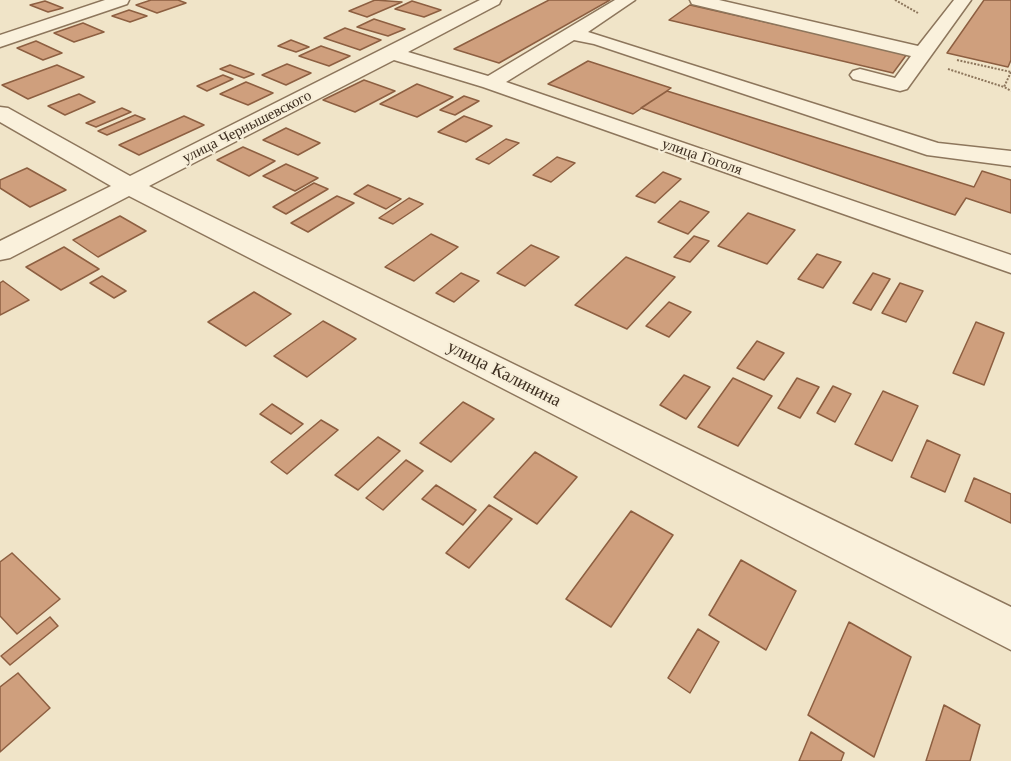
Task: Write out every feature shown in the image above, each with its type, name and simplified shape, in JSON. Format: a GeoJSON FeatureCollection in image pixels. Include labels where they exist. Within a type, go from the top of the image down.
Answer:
{"type":"FeatureCollection","features":[{"type":"Feature","properties":{"kind":"street"},"geometry":{"type":"LineString","coordinates":[[0,41],[121,0]]}},
{"type":"Feature","properties":{"kind":"street","name":"улица Чернышевского"},"geometry":{"type":"LineString","coordinates":[[0,252],[392,54],[493,0]]}},
{"type":"Feature","properties":{"kind":"street"},"geometry":{"type":"LineString","coordinates":[[490,83],[627,0]]}},
{"type":"Feature","properties":{"kind":"street"},"geometry":{"type":"LineString","coordinates":[[698,0],[922,55]]}},
{"type":"Feature","properties":{"kind":"street"},"geometry":{"type":"LineString","coordinates":[[860,75],[900,85],[963,0]]}},
{"type":"Feature","properties":{"kind":"street"},"geometry":{"type":"LineString","coordinates":[[572,34],[610,43],[935,150],[1011,159]]}},
{"type":"Feature","properties":{"kind":"street","name":"улица Гоголя"},"geometry":{"type":"LineString","coordinates":[[392,54],[490,83],[1011,264]]}},
{"type":"Feature","properties":{"kind":"street","name":"улица Калинина"},"geometry":{"type":"LineString","coordinates":[[0,113],[129,186],[1011,628]]}},
{"type":"Feature","properties":{"kind":"path"},"geometry":{"type":"LineString","coordinates":[[922,55],[1011,72],[1004,87]]}},
{"type":"Feature","properties":{"kind":"path"},"geometry":{"type":"LineString","coordinates":[[922,55],[1011,91]]}},
{"type":"Feature","properties":{"kind":"building"},"geometry":{"type":"Polygon","coordinates":[[[151,0],[178,0],[186,3],[157,13],[136,5],[151,0]]]}},
{"type":"Feature","properties":{"kind":"building"},"geometry":{"type":"Polygon","coordinates":[[[375,0],[402,2],[367,17],[349,11],[375,0]]]}},
{"type":"Feature","properties":{"kind":"building"},"geometry":{"type":"Polygon","coordinates":[[[549,0],[610,0],[499,63],[454,49],[549,0]]]}},
{"type":"Feature","properties":{"kind":"building"},"geometry":{"type":"Polygon","coordinates":[[[984,0],[1011,0],[1011,60],[1008,67],[947,53],[984,0]]]}},
{"type":"Feature","properties":{"kind":"building"},"geometry":{"type":"Polygon","coordinates":[[[45,1],[63,8],[48,12],[30,5],[45,1]]]}},
{"type":"Feature","properties":{"kind":"building"},"geometry":{"type":"Polygon","coordinates":[[[412,1],[441,10],[424,17],[395,9],[412,1]]]}},
{"type":"Feature","properties":{"kind":"building"},"geometry":{"type":"Polygon","coordinates":[[[690,5],[907,54],[893,73],[669,20],[690,5]]]}},
{"type":"Feature","properties":{"kind":"building"},"geometry":{"type":"Polygon","coordinates":[[[129,10],[147,16],[130,22],[112,16],[129,10]]]}},
{"type":"Feature","properties":{"kind":"building"},"geometry":{"type":"Polygon","coordinates":[[[374,19],[405,29],[388,36],[357,27],[374,19]]]}},
{"type":"Feature","properties":{"kind":"building"},"geometry":{"type":"Polygon","coordinates":[[[83,23],[104,32],[74,42],[54,33],[83,23]]]}},
{"type":"Feature","properties":{"kind":"building"},"geometry":{"type":"Polygon","coordinates":[[[345,28],[381,40],[360,50],[324,38],[345,28]]]}},
{"type":"Feature","properties":{"kind":"building"},"geometry":{"type":"Polygon","coordinates":[[[291,40],[309,47],[296,52],[278,46],[291,40]]]}},
{"type":"Feature","properties":{"kind":"building"},"geometry":{"type":"Polygon","coordinates":[[[36,41],[62,53],[43,60],[17,48],[36,41]]]}},
{"type":"Feature","properties":{"kind":"building"},"geometry":{"type":"Polygon","coordinates":[[[321,46],[350,56],[329,66],[299,56],[321,46]]]}},
{"type":"Feature","properties":{"kind":"building"},"geometry":{"type":"Polygon","coordinates":[[[588,61],[671,88],[633,114],[548,84],[588,61]]]}},
{"type":"Feature","properties":{"kind":"building"},"geometry":{"type":"Polygon","coordinates":[[[287,64],[311,73],[286,85],[262,75],[287,64]]]}},
{"type":"Feature","properties":{"kind":"building"},"geometry":{"type":"Polygon","coordinates":[[[57,65],[84,77],[28,99],[2,85],[57,65]]]}},
{"type":"Feature","properties":{"kind":"building"},"geometry":{"type":"Polygon","coordinates":[[[230,65],[254,74],[244,78],[220,69],[230,65]]]}},
{"type":"Feature","properties":{"kind":"building"},"geometry":{"type":"Polygon","coordinates":[[[223,75],[233,79],[207,91],[197,86],[223,75]]]}},
{"type":"Feature","properties":{"kind":"building"},"geometry":{"type":"Polygon","coordinates":[[[364,80],[395,91],[355,112],[323,100],[364,80]]]}},
{"type":"Feature","properties":{"kind":"building"},"geometry":{"type":"Polygon","coordinates":[[[246,82],[273,93],[248,105],[220,94],[246,82]]]}},
{"type":"Feature","properties":{"kind":"building"},"geometry":{"type":"Polygon","coordinates":[[[417,84],[453,97],[417,117],[380,104],[417,84]]]}},
{"type":"Feature","properties":{"kind":"building"},"geometry":{"type":"Polygon","coordinates":[[[667,91],[974,187],[982,171],[1011,180],[1011,213],[966,198],[955,215],[641,108],[667,91]]]}},
{"type":"Feature","properties":{"kind":"building"},"geometry":{"type":"Polygon","coordinates":[[[79,94],[95,102],[65,115],[48,106],[79,94]]]}},
{"type":"Feature","properties":{"kind":"building"},"geometry":{"type":"Polygon","coordinates":[[[464,96],[479,101],[455,115],[440,110],[464,96]]]}},
{"type":"Feature","properties":{"kind":"building"},"geometry":{"type":"Polygon","coordinates":[[[122,108],[131,112],[96,127],[86,123],[122,108]]]}},
{"type":"Feature","properties":{"kind":"building"},"geometry":{"type":"Polygon","coordinates":[[[135,115],[145,119],[107,135],[98,131],[135,115]]]}},
{"type":"Feature","properties":{"kind":"building"},"geometry":{"type":"Polygon","coordinates":[[[184,116],[204,125],[139,155],[119,145],[184,116]]]}},
{"type":"Feature","properties":{"kind":"building"},"geometry":{"type":"Polygon","coordinates":[[[464,116],[492,126],[466,142],[438,132],[464,116]]]}},
{"type":"Feature","properties":{"kind":"building"},"geometry":{"type":"Polygon","coordinates":[[[286,128],[320,143],[298,155],[263,140],[286,128]]]}},
{"type":"Feature","properties":{"kind":"building"},"geometry":{"type":"Polygon","coordinates":[[[506,139],[519,143],[489,164],[476,159],[506,139]]]}},
{"type":"Feature","properties":{"kind":"building"},"geometry":{"type":"Polygon","coordinates":[[[243,147],[275,161],[249,176],[217,160],[243,147]]]}},
{"type":"Feature","properties":{"kind":"building"},"geometry":{"type":"Polygon","coordinates":[[[557,157],[575,163],[551,182],[533,175],[557,157]]]}},
{"type":"Feature","properties":{"kind":"building"},"geometry":{"type":"Polygon","coordinates":[[[286,164],[318,178],[295,191],[263,176],[286,164]]]}},
{"type":"Feature","properties":{"kind":"building"},"geometry":{"type":"Polygon","coordinates":[[[27,168],[66,190],[30,207],[0,188],[0,180],[27,168]]]}},
{"type":"Feature","properties":{"kind":"building"},"geometry":{"type":"Polygon","coordinates":[[[663,172],[681,179],[655,203],[636,196],[663,172]]]}},
{"type":"Feature","properties":{"kind":"building"},"geometry":{"type":"Polygon","coordinates":[[[314,183],[328,189],[286,214],[273,207],[314,183]]]}},
{"type":"Feature","properties":{"kind":"building"},"geometry":{"type":"Polygon","coordinates":[[[368,185],[401,199],[386,209],[354,194],[368,185]]]}},
{"type":"Feature","properties":{"kind":"building"},"geometry":{"type":"Polygon","coordinates":[[[337,196],[354,203],[308,232],[291,223],[337,196]]]}},
{"type":"Feature","properties":{"kind":"building"},"geometry":{"type":"Polygon","coordinates":[[[409,198],[423,204],[393,224],[379,218],[409,198]]]}},
{"type":"Feature","properties":{"kind":"building"},"geometry":{"type":"Polygon","coordinates":[[[680,201],[709,212],[688,234],[658,222],[680,201]]]}},
{"type":"Feature","properties":{"kind":"building"},"geometry":{"type":"Polygon","coordinates":[[[748,213],[795,230],[767,264],[718,246],[748,213]]]}},
{"type":"Feature","properties":{"kind":"building"},"geometry":{"type":"Polygon","coordinates":[[[120,216],[146,231],[98,257],[73,240],[120,216]]]}},
{"type":"Feature","properties":{"kind":"building"},"geometry":{"type":"Polygon","coordinates":[[[431,234],[458,247],[414,281],[385,267],[431,234]]]}},
{"type":"Feature","properties":{"kind":"building"},"geometry":{"type":"Polygon","coordinates":[[[694,236],[709,241],[690,262],[674,257],[694,236]]]}},
{"type":"Feature","properties":{"kind":"building"},"geometry":{"type":"Polygon","coordinates":[[[531,245],[559,257],[525,286],[497,273],[531,245]]]}},
{"type":"Feature","properties":{"kind":"building"},"geometry":{"type":"Polygon","coordinates":[[[64,247],[99,269],[61,290],[26,267],[64,247]]]}},
{"type":"Feature","properties":{"kind":"building"},"geometry":{"type":"Polygon","coordinates":[[[817,254],[841,262],[823,288],[798,279],[817,254]]]}},
{"type":"Feature","properties":{"kind":"building"},"geometry":{"type":"Polygon","coordinates":[[[626,257],[675,277],[627,329],[575,305],[626,257]]]}},
{"type":"Feature","properties":{"kind":"building"},"geometry":{"type":"Polygon","coordinates":[[[461,273],[479,281],[454,302],[436,293],[461,273]]]}},
{"type":"Feature","properties":{"kind":"building"},"geometry":{"type":"Polygon","coordinates":[[[873,273],[890,279],[871,310],[853,303],[873,273]]]}},
{"type":"Feature","properties":{"kind":"building"},"geometry":{"type":"Polygon","coordinates":[[[102,276],[126,291],[114,298],[90,283],[102,276]]]}},
{"type":"Feature","properties":{"kind":"building"},"geometry":{"type":"Polygon","coordinates":[[[3,281],[29,300],[0,315],[0,283],[3,281]]]}},
{"type":"Feature","properties":{"kind":"building"},"geometry":{"type":"Polygon","coordinates":[[[900,283],[923,291],[906,322],[882,313],[900,283]]]}},
{"type":"Feature","properties":{"kind":"building"},"geometry":{"type":"Polygon","coordinates":[[[254,292],[291,314],[246,346],[208,322],[254,292]]]}},
{"type":"Feature","properties":{"kind":"building"},"geometry":{"type":"Polygon","coordinates":[[[669,302],[691,312],[669,337],[646,326],[669,302]]]}},
{"type":"Feature","properties":{"kind":"building"},"geometry":{"type":"Polygon","coordinates":[[[323,321],[356,339],[307,377],[274,356],[323,321]]]}},
{"type":"Feature","properties":{"kind":"building"},"geometry":{"type":"Polygon","coordinates":[[[976,322],[1004,333],[984,385],[953,373],[976,322]]]}},
{"type":"Feature","properties":{"kind":"building"},"geometry":{"type":"Polygon","coordinates":[[[757,341],[784,353],[764,380],[737,368],[757,341]]]}},
{"type":"Feature","properties":{"kind":"building"},"geometry":{"type":"Polygon","coordinates":[[[684,375],[710,387],[686,419],[660,405],[684,375]]]}},
{"type":"Feature","properties":{"kind":"building"},"geometry":{"type":"Polygon","coordinates":[[[733,378],[772,396],[738,446],[698,427],[733,378]]]}},
{"type":"Feature","properties":{"kind":"building"},"geometry":{"type":"Polygon","coordinates":[[[797,378],[819,387],[800,418],[778,408],[797,378]]]}},
{"type":"Feature","properties":{"kind":"building"},"geometry":{"type":"Polygon","coordinates":[[[833,386],[851,394],[835,422],[817,413],[833,386]]]}},
{"type":"Feature","properties":{"kind":"building"},"geometry":{"type":"Polygon","coordinates":[[[883,391],[918,406],[892,461],[855,444],[883,391]]]}},
{"type":"Feature","properties":{"kind":"building"},"geometry":{"type":"Polygon","coordinates":[[[463,402],[494,419],[451,462],[420,443],[463,402]]]}},
{"type":"Feature","properties":{"kind":"building"},"geometry":{"type":"Polygon","coordinates":[[[272,404],[303,424],[291,434],[260,414],[272,404]]]}},
{"type":"Feature","properties":{"kind":"building"},"geometry":{"type":"Polygon","coordinates":[[[321,420],[338,430],[287,474],[271,462],[321,420]]]}},
{"type":"Feature","properties":{"kind":"building"},"geometry":{"type":"Polygon","coordinates":[[[378,437],[400,451],[358,490],[335,475],[378,437]]]}},
{"type":"Feature","properties":{"kind":"building"},"geometry":{"type":"Polygon","coordinates":[[[927,440],[960,455],[945,492],[911,477],[927,440]]]}},
{"type":"Feature","properties":{"kind":"building"},"geometry":{"type":"Polygon","coordinates":[[[535,452],[577,477],[537,524],[494,497],[535,452]]]}},
{"type":"Feature","properties":{"kind":"building"},"geometry":{"type":"Polygon","coordinates":[[[406,460],[423,471],[383,510],[366,498],[406,460]]]}},
{"type":"Feature","properties":{"kind":"building"},"geometry":{"type":"Polygon","coordinates":[[[974,478],[1011,494],[1011,523],[965,501],[974,478]]]}},
{"type":"Feature","properties":{"kind":"building"},"geometry":{"type":"Polygon","coordinates":[[[436,485],[476,510],[463,525],[422,499],[436,485]]]}},
{"type":"Feature","properties":{"kind":"building"},"geometry":{"type":"Polygon","coordinates":[[[489,505],[512,519],[469,568],[446,553],[489,505]]]}},
{"type":"Feature","properties":{"kind":"building"},"geometry":{"type":"Polygon","coordinates":[[[631,511],[673,535],[611,627],[566,599],[631,511]]]}},
{"type":"Feature","properties":{"kind":"building"},"geometry":{"type":"Polygon","coordinates":[[[12,553],[60,599],[17,634],[0,616],[0,562],[12,553]]]}},
{"type":"Feature","properties":{"kind":"building"},"geometry":{"type":"Polygon","coordinates":[[[741,560],[796,591],[766,650],[709,615],[741,560]]]}},
{"type":"Feature","properties":{"kind":"building"},"geometry":{"type":"Polygon","coordinates":[[[50,617],[58,626],[10,665],[1,656],[50,617]]]}},
{"type":"Feature","properties":{"kind":"building"},"geometry":{"type":"Polygon","coordinates":[[[849,622],[911,657],[874,757],[808,715],[849,622]]]}},
{"type":"Feature","properties":{"kind":"building"},"geometry":{"type":"Polygon","coordinates":[[[698,629],[719,642],[690,693],[668,678],[698,629]]]}},
{"type":"Feature","properties":{"kind":"building"},"geometry":{"type":"Polygon","coordinates":[[[18,673],[50,708],[0,752],[0,687],[18,673]]]}},
{"type":"Feature","properties":{"kind":"building"},"geometry":{"type":"Polygon","coordinates":[[[944,705],[980,725],[970,761],[926,761],[944,705]]]}},
{"type":"Feature","properties":{"kind":"building"},"geometry":{"type":"Polygon","coordinates":[[[811,732],[844,753],[841,761],[799,761],[811,732]]]}}]}
